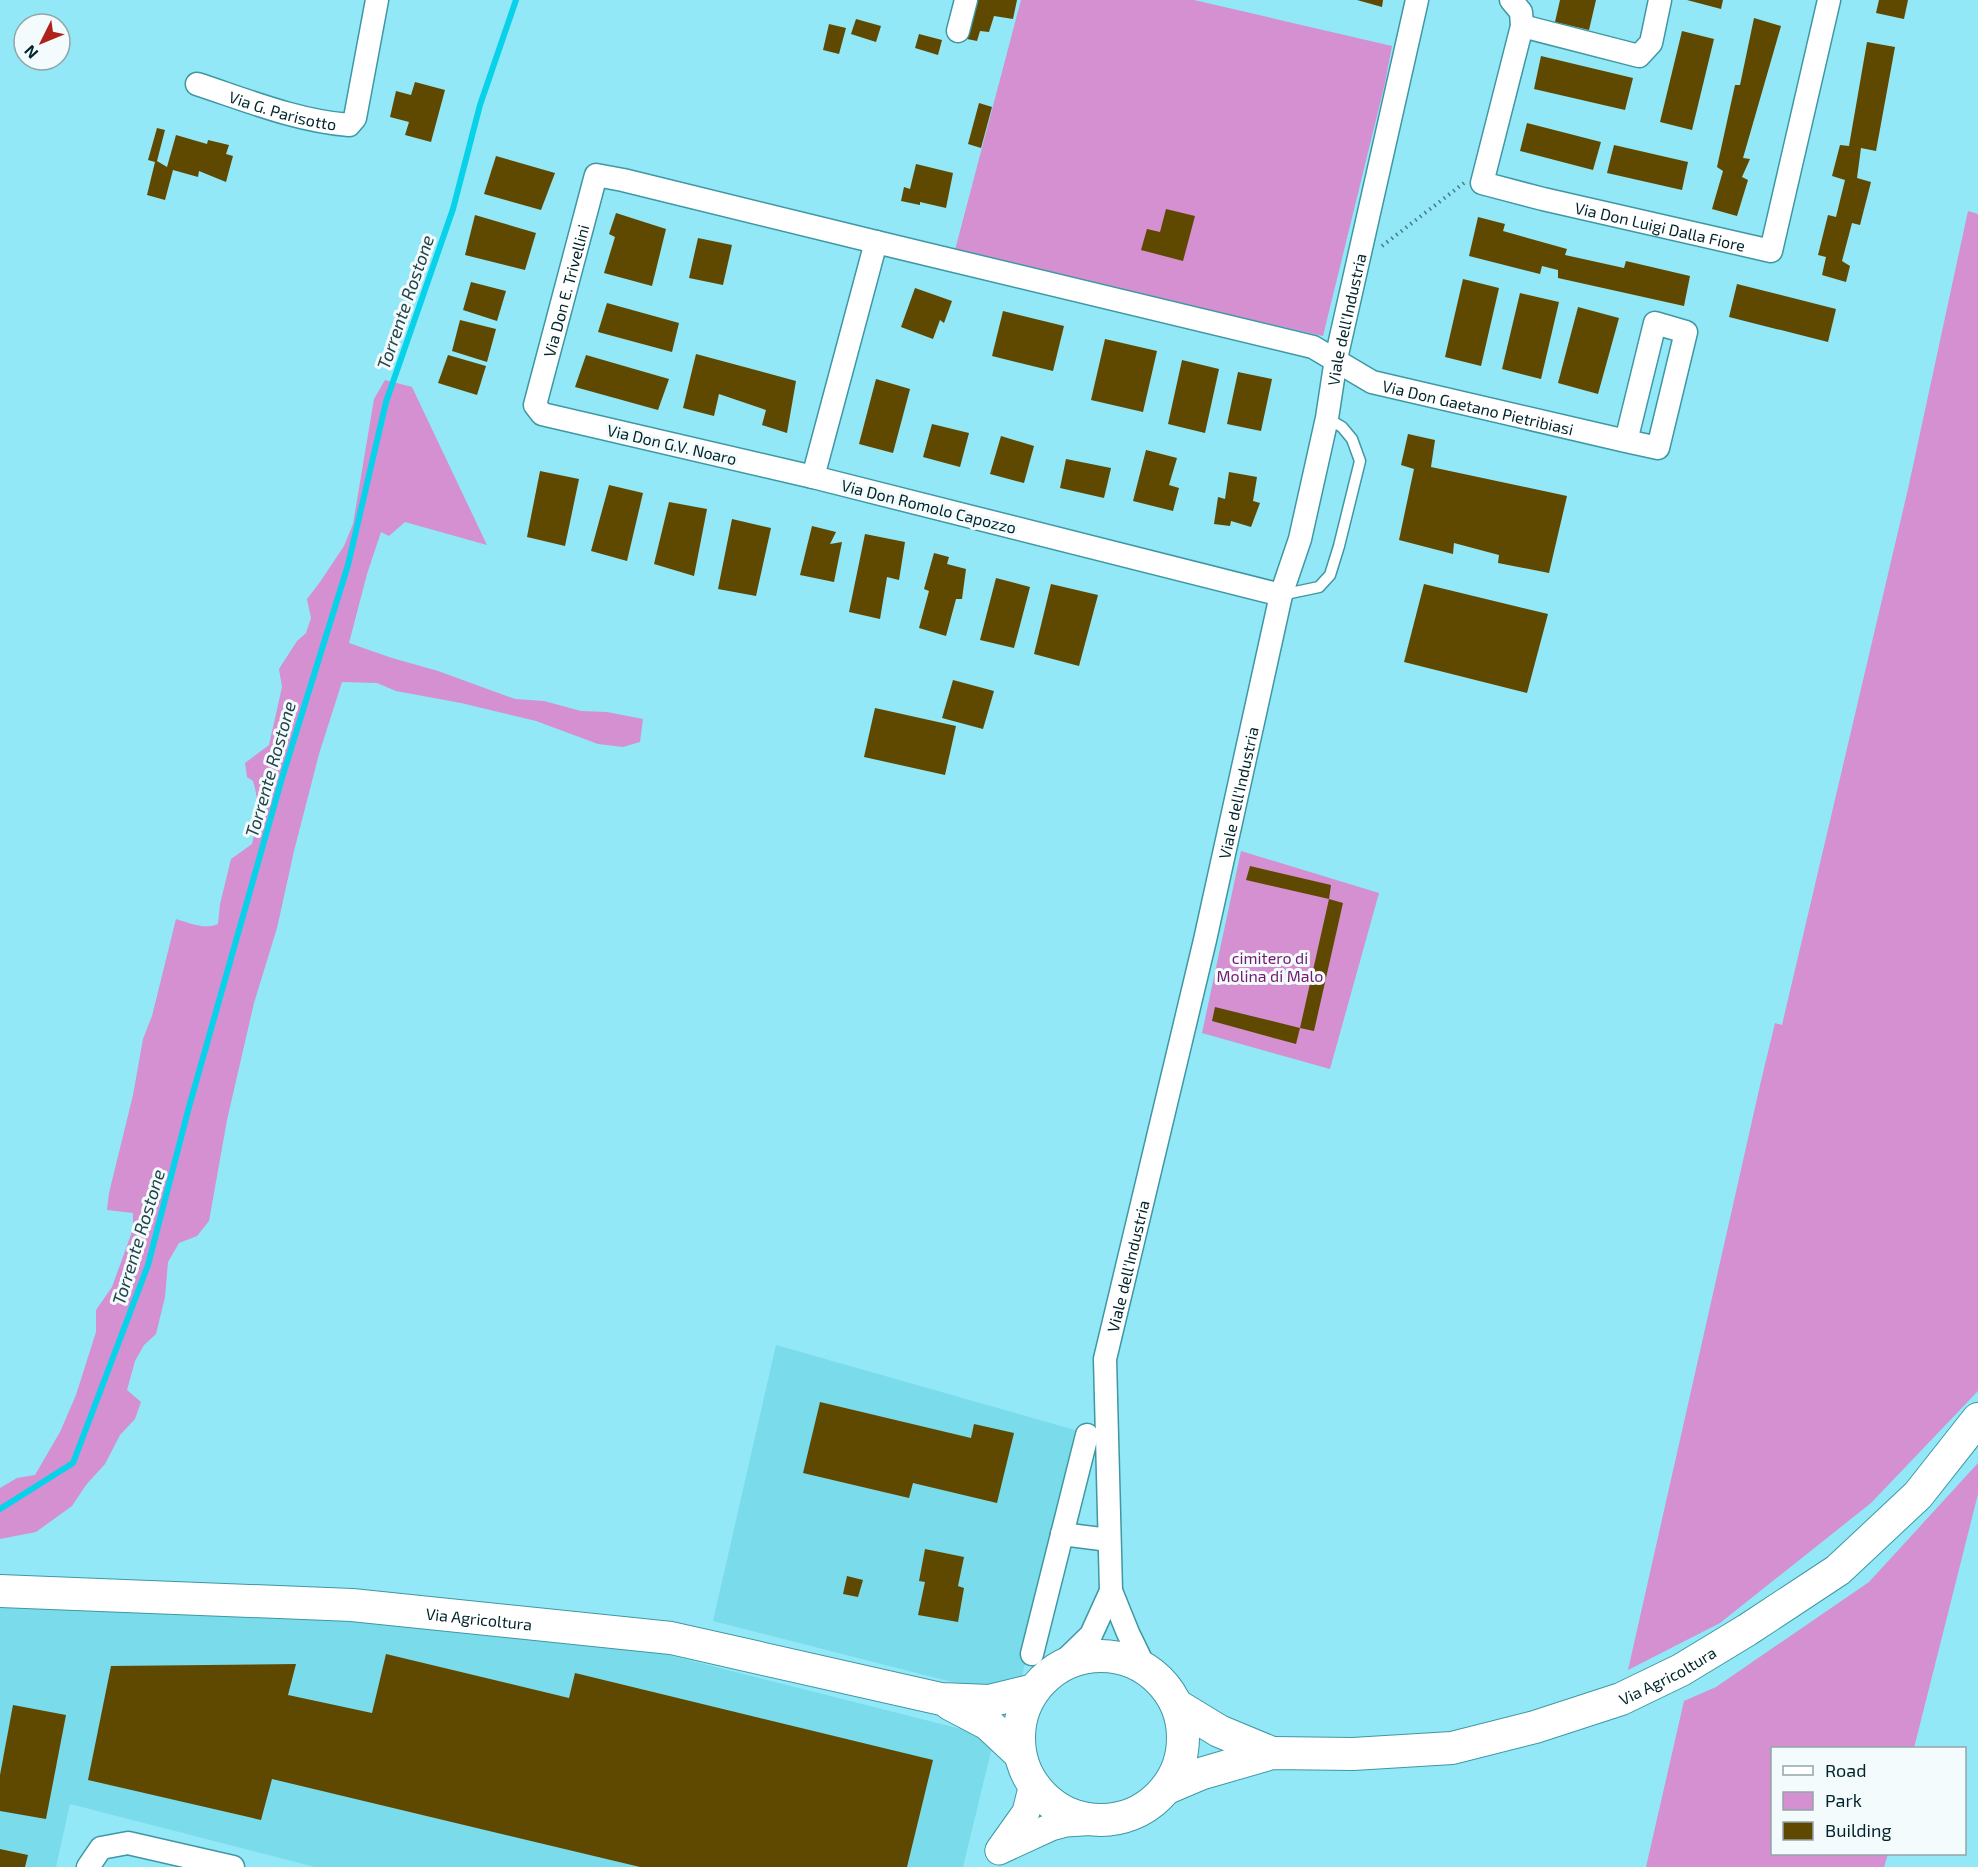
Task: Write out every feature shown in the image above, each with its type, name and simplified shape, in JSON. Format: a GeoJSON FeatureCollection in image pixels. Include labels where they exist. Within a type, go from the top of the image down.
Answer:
{"type":"FeatureCollection","features":[{"type":"Feature","properties":{"kind":"main road","name":"Via Agricoltura"},"geometry":{"type":"LineString","coordinates":[[1167,1788],[1200,1774],[1272,1753],[1353,1754],[1452,1748],[1535,1727],[1621,1699],[1681,1670],[1838,1570],[1918,1495],[1978,1419]]}},
{"type":"Feature","properties":{"kind":"main road","name":"Via Agricoltura"},"geometry":{"type":"LineString","coordinates":[[5,1591],[352,1605],[671,1638],[941,1699],[989,1701],[1040,1671]]}},
{"type":"Feature","properties":{"kind":"main road","name":"Viale dell'Industria"},"geometry":{"type":"LineString","coordinates":[[1100,1655],[1124,1658],[1145,1668],[1164,1684],[1178,1706],[1183,1727],[1184,1749],[1178,1770],[1167,1788],[1153,1803],[1135,1814],[1114,1820],[1091,1820],[1069,1814],[1049,1802],[1033,1784],[1020,1754],[1019,1732],[1023,1710],[1040,1671],[1077,1659],[1100,1655]]}},
{"type":"Feature","properties":{"kind":"main road","name":"Via Agricoltura"},"geometry":{"type":"LineString","coordinates":[[941,1699],[988,1725],[1020,1754]]}},
{"type":"Feature","properties":{"kind":"main road","name":"Via Agricoltura"},"geometry":{"type":"LineString","coordinates":[[1178,1706],[1219,1731],[1272,1753]]}},
{"type":"Feature","properties":{"kind":"street","name":"Via G. Parisotto"},"geometry":{"type":"LineString","coordinates":[[197,84],[285,112],[333,124],[349,125],[355,118],[377,0]]}},
{"type":"Feature","properties":{"kind":"street"},"geometry":{"type":"LineString","coordinates":[[958,31],[966,0]]}},
{"type":"Feature","properties":{"kind":"street","name":"Viale dell'Industria"},"geometry":{"type":"LineString","coordinates":[[1145,1668],[1128,1634],[1111,1591],[1106,1359],[1205,940],[1281,595],[1300,538],[1327,418],[1336,359],[1417,0]]}},
{"type":"Feature","properties":{"kind":"street"},"geometry":{"type":"LineString","coordinates":[[1482,183],[1522,26],[1521,12],[1513,0]]}},
{"type":"Feature","properties":{"kind":"street"},"geometry":{"type":"LineString","coordinates":[[1522,26],[1639,56],[1651,43],[1660,0]]}},
{"type":"Feature","properties":{"kind":"street","name":"Via Don Luigi Dalla Fiore"},"geometry":{"type":"LineString","coordinates":[[1482,183],[1771,251],[1829,0]]}},
{"type":"Feature","properties":{"kind":"street","name":"Via Don E. Trivellini"},"geometry":{"type":"LineString","coordinates":[[535,405],[596,175],[876,242]]}},
{"type":"Feature","properties":{"kind":"street"},"geometry":{"type":"LineString","coordinates":[[813,477],[876,242],[1313,347],[1336,359]]}},
{"type":"Feature","properties":{"kind":"street","name":"Via Don Gaetano Pietribiasi"},"geometry":{"type":"LineString","coordinates":[[1336,359],[1372,382],[1626,441],[1658,448],[1686,332],[1654,323],[1626,441]]}},
{"type":"Feature","properties":{"kind":"street","name":"Via Don G.V. Noaro"},"geometry":{"type":"LineString","coordinates":[[535,405],[542,414],[813,477]]}},
{"type":"Feature","properties":{"kind":"street","name":"Via Don Romolo Capozzo"},"geometry":{"type":"LineString","coordinates":[[813,477],[1281,595]]}},
{"type":"Feature","properties":{"kind":"street"},"geometry":{"type":"LineString","coordinates":[[1040,1671],[1062,1534],[1087,1435]]}},
{"type":"Feature","properties":{"kind":"street"},"geometry":{"type":"LineString","coordinates":[[1062,1534],[1109,1540]]}},
{"type":"Feature","properties":{"kind":"street","name":"Viale dell'Industria"},"geometry":{"type":"LineString","coordinates":[[1040,1671],[1091,1635],[1111,1591]]}},
{"type":"Feature","properties":{"kind":"street","name":"Viale dell'Industria"},"geometry":{"type":"LineString","coordinates":[[994,1859],[1026,1812],[1033,1784]]}},
{"type":"Feature","properties":{"kind":"street","name":"Viale dell'Industria"},"geometry":{"type":"LineString","coordinates":[[994,1859],[1051,1827],[1066,1823],[1114,1820]]}},
{"type":"Feature","properties":{"kind":"street"},"geometry":{"type":"LineString","coordinates":[[88,1867],[101,1848],[128,1843],[233,1867]]}},
{"type":"Feature","properties":{"kind":"lane"},"geometry":{"type":"LineString","coordinates":[[1281,595],[1319,587],[1330,575],[1339,546],[1360,461],[1352,439],[1342,427],[1327,418]]}},
{"type":"Feature","properties":{"kind":"path"},"geometry":{"type":"LineString","coordinates":[[1360,251],[1378,255],[1380,248],[1465,183],[1482,183]]}},
{"type":"Feature","properties":{"kind":"shaded area"},"geometry":{"type":"Polygon","coordinates":[[[776,1345],[1075,1430],[1022,1677],[991,1692],[713,1621],[776,1345]]]}},
{"type":"Feature","properties":{"kind":"shaded area"},"geometry":{"type":"Polygon","coordinates":[[[0,1595],[546,1624],[961,1729],[993,1743],[963,1867],[315,1867],[70,1804],[56,1867],[0,1867],[0,1595]]]}},
{"type":"Feature","properties":{"kind":"green space"},"geometry":{"type":"Polygon","coordinates":[[[1021,0],[1194,0],[1392,46],[1323,336],[955,250],[1021,0]]]}},
{"type":"Feature","properties":{"kind":"green space"},"geometry":{"type":"Polygon","coordinates":[[[1968,211],[1978,214],[1978,1391],[1871,1503],[1720,1623],[1628,1670],[1761,1081],[1775,1023],[1782,1025],[1908,489],[1968,211]]]}},
{"type":"Feature","properties":{"kind":"green space"},"geometry":{"type":"Polygon","coordinates":[[[385,380],[412,387],[487,545],[405,522],[389,536],[381,532],[367,574],[349,643],[438,671],[515,699],[544,701],[581,711],[607,712],[643,719],[640,742],[623,747],[598,744],[536,721],[461,703],[396,691],[377,683],[342,682],[319,754],[277,928],[254,1003],[227,1120],[209,1221],[197,1236],[179,1243],[168,1262],[165,1297],[156,1334],[144,1345],[135,1361],[127,1390],[141,1402],[135,1419],[120,1435],[105,1464],[86,1485],[72,1506],[36,1532],[0,1539],[0,1488],[17,1478],[35,1475],[60,1432],[76,1395],[96,1332],[96,1310],[112,1287],[133,1229],[133,1213],[107,1210],[109,1193],[133,1095],[143,1039],[152,1016],[176,919],[202,926],[218,924],[220,904],[231,859],[252,844],[257,805],[253,781],[247,777],[245,763],[269,745],[282,687],[279,669],[297,641],[306,633],[311,618],[307,599],[344,546],[353,524],[374,399],[385,380]]]}},
{"type":"Feature","properties":{"kind":"green space","name":"cimitero di Molina di Malo"},"geometry":{"type":"Polygon","coordinates":[[[1241,851],[1379,893],[1330,1069],[1202,1033],[1241,851]]]}},
{"type":"Feature","properties":{"kind":"green space"},"geometry":{"type":"Polygon","coordinates":[[[1978,1463],[1978,1494],[1914,1747],[1771,1747],[1771,1855],[1888,1855],[1884,1867],[1646,1867],[1684,1701],[1716,1687],[1869,1582],[1978,1463]]]}},
{"type":"Feature","properties":{"kind":"building"},"geometry":{"type":"Polygon","coordinates":[[[977,0],[1017,0],[1013,19],[994,16],[989,32],[980,31],[977,41],[967,39],[977,0]]]}},
{"type":"Feature","properties":{"kind":"building"},"geometry":{"type":"Polygon","coordinates":[[[1357,0],[1383,0],[1382,7],[1357,0]]]}},
{"type":"Feature","properties":{"kind":"building"},"geometry":{"type":"Polygon","coordinates":[[[1560,0],[1596,0],[1589,30],[1555,22],[1560,0]]]}},
{"type":"Feature","properties":{"kind":"building"},"geometry":{"type":"Polygon","coordinates":[[[1687,0],[1723,0],[1721,9],[1687,0]]]}},
{"type":"Feature","properties":{"kind":"building"},"geometry":{"type":"Polygon","coordinates":[[[1879,0],[1908,0],[1904,19],[1876,13],[1879,0]]]}},
{"type":"Feature","properties":{"kind":"building"},"geometry":{"type":"Polygon","coordinates":[[[1754,18],[1781,26],[1743,158],[1750,159],[1742,177],[1748,180],[1737,216],[1712,209],[1723,171],[1717,167],[1735,85],[1740,85],[1754,18]]]}},
{"type":"Feature","properties":{"kind":"building"},"geometry":{"type":"Polygon","coordinates":[[[856,19],[881,26],[876,42],[851,34],[856,19]]]}},
{"type":"Feature","properties":{"kind":"building"},"geometry":{"type":"Polygon","coordinates":[[[829,24],[846,28],[839,54],[823,50],[829,24]]]}},
{"type":"Feature","properties":{"kind":"building"},"geometry":{"type":"Polygon","coordinates":[[[1682,31],[1714,39],[1692,130],[1660,122],[1682,31]]]}},
{"type":"Feature","properties":{"kind":"building"},"geometry":{"type":"Polygon","coordinates":[[[919,34],[942,40],[938,55],[915,48],[919,34]]]}},
{"type":"Feature","properties":{"kind":"building"},"geometry":{"type":"Polygon","coordinates":[[[1867,42],[1895,47],[1876,151],[1861,148],[1857,178],[1871,182],[1860,225],[1852,223],[1842,261],[1850,266],[1846,282],[1822,275],[1826,257],[1818,255],[1828,215],[1836,217],[1845,180],[1832,176],[1840,145],[1849,146],[1867,42]]]}},
{"type":"Feature","properties":{"kind":"building"},"geometry":{"type":"Polygon","coordinates":[[[1541,56],[1633,78],[1625,110],[1534,89],[1541,56]]]}},
{"type":"Feature","properties":{"kind":"building"},"geometry":{"type":"Polygon","coordinates":[[[415,82],[445,90],[431,142],[405,135],[409,122],[390,117],[396,91],[411,95],[415,82]]]}},
{"type":"Feature","properties":{"kind":"building"},"geometry":{"type":"Polygon","coordinates":[[[979,103],[992,107],[981,148],[968,144],[979,103]]]}},
{"type":"Feature","properties":{"kind":"building"},"geometry":{"type":"Polygon","coordinates":[[[1527,123],[1601,142],[1593,170],[1520,151],[1527,123]]]}},
{"type":"Feature","properties":{"kind":"building"},"geometry":{"type":"Polygon","coordinates":[[[157,128],[165,130],[157,161],[167,167],[176,135],[207,144],[208,140],[229,145],[226,154],[233,156],[226,182],[199,171],[198,177],[173,170],[165,200],[147,195],[155,162],[148,160],[157,128]]]}},
{"type":"Feature","properties":{"kind":"building"},"geometry":{"type":"Polygon","coordinates":[[[1614,145],[1688,162],[1682,190],[1607,173],[1614,145]]]}},
{"type":"Feature","properties":{"kind":"building"},"geometry":{"type":"Polygon","coordinates":[[[496,156],[555,173],[541,210],[484,194],[496,156]]]}},
{"type":"Feature","properties":{"kind":"building"},"geometry":{"type":"Polygon","coordinates":[[[916,164],[953,173],[946,208],[920,202],[920,205],[901,201],[904,187],[910,189],[916,164]]]}},
{"type":"Feature","properties":{"kind":"building"},"geometry":{"type":"Polygon","coordinates":[[[1166,209],[1195,216],[1183,261],[1141,250],[1147,229],[1160,232],[1166,209]]]}},
{"type":"Feature","properties":{"kind":"building"},"geometry":{"type":"Polygon","coordinates":[[[616,213],[666,229],[652,286],[604,273],[615,237],[609,234],[616,213]]]}},
{"type":"Feature","properties":{"kind":"building"},"geometry":{"type":"Polygon","coordinates":[[[475,215],[536,233],[525,270],[465,255],[475,215]]]}},
{"type":"Feature","properties":{"kind":"building"},"geometry":{"type":"Polygon","coordinates":[[[1478,217],[1505,224],[1503,231],[1567,249],[1565,255],[1624,268],[1626,261],[1690,276],[1684,306],[1558,278],[1558,270],[1542,266],[1540,274],[1469,256],[1478,217]]]}},
{"type":"Feature","properties":{"kind":"building"},"geometry":{"type":"Polygon","coordinates":[[[698,238],[732,245],[723,285],[689,278],[698,238]]]}},
{"type":"Feature","properties":{"kind":"building"},"geometry":{"type":"Polygon","coordinates":[[[1463,279],[1499,288],[1481,366],[1445,357],[1463,279]]]}},
{"type":"Feature","properties":{"kind":"building"},"geometry":{"type":"Polygon","coordinates":[[[471,282],[506,291],[497,321],[463,310],[471,282]]]}},
{"type":"Feature","properties":{"kind":"building"},"geometry":{"type":"Polygon","coordinates":[[[1737,284],[1836,309],[1828,342],[1729,317],[1737,284]]]}},
{"type":"Feature","properties":{"kind":"building"},"geometry":{"type":"Polygon","coordinates":[[[915,288],[952,301],[944,323],[940,320],[933,339],[901,327],[915,288]]]}},
{"type":"Feature","properties":{"kind":"building"},"geometry":{"type":"Polygon","coordinates":[[[1520,293],[1559,302],[1541,379],[1502,369],[1520,293]]]}},
{"type":"Feature","properties":{"kind":"building"},"geometry":{"type":"Polygon","coordinates":[[[607,303],[679,323],[672,352],[598,332],[607,303]]]}},
{"type":"Feature","properties":{"kind":"building"},"geometry":{"type":"Polygon","coordinates":[[[1578,307],[1619,318],[1598,394],[1558,383],[1578,307]]]}},
{"type":"Feature","properties":{"kind":"building"},"geometry":{"type":"Polygon","coordinates":[[[1003,311],[1064,326],[1053,371],[992,356],[1003,311]]]}},
{"type":"Feature","properties":{"kind":"building"},"geometry":{"type":"Polygon","coordinates":[[[460,320],[496,329],[487,362],[452,351],[460,320]]]}},
{"type":"Feature","properties":{"kind":"building"},"geometry":{"type":"Polygon","coordinates":[[[1105,339],[1157,351],[1143,412],[1091,400],[1105,339]]]}},
{"type":"Feature","properties":{"kind":"building"},"geometry":{"type":"Polygon","coordinates":[[[696,354],[796,381],[787,433],[762,425],[766,410],[719,394],[714,416],[683,408],[696,354]]]}},
{"type":"Feature","properties":{"kind":"building"},"geometry":{"type":"Polygon","coordinates":[[[448,355],[486,366],[477,395],[438,383],[448,355]]]}},
{"type":"Feature","properties":{"kind":"building"},"geometry":{"type":"Polygon","coordinates":[[[586,355],[669,379],[658,410],[575,387],[586,355]]]}},
{"type":"Feature","properties":{"kind":"building"},"geometry":{"type":"Polygon","coordinates":[[[1182,360],[1219,369],[1205,433],[1168,424],[1182,360]]]}},
{"type":"Feature","properties":{"kind":"building"},"geometry":{"type":"Polygon","coordinates":[[[1238,372],[1272,379],[1261,431],[1227,424],[1238,372]]]}},
{"type":"Feature","properties":{"kind":"building"},"geometry":{"type":"Polygon","coordinates":[[[876,379],[910,389],[893,453],[859,444],[876,379]]]}},
{"type":"Feature","properties":{"kind":"building"},"geometry":{"type":"Polygon","coordinates":[[[932,424],[969,433],[960,467],[923,457],[932,424]]]}},
{"type":"Feature","properties":{"kind":"building"},"geometry":{"type":"Polygon","coordinates":[[[1408,434],[1435,440],[1431,467],[1567,496],[1549,573],[1498,563],[1499,555],[1454,543],[1453,554],[1399,540],[1414,469],[1401,465],[1408,434]]]}},
{"type":"Feature","properties":{"kind":"building"},"geometry":{"type":"Polygon","coordinates":[[[1001,436],[1034,446],[1024,483],[990,474],[1001,436]]]}},
{"type":"Feature","properties":{"kind":"building"},"geometry":{"type":"Polygon","coordinates":[[[1146,450],[1177,458],[1169,485],[1179,488],[1173,511],[1133,501],[1146,450]]]}},
{"type":"Feature","properties":{"kind":"building"},"geometry":{"type":"Polygon","coordinates":[[[1066,459],[1111,468],[1104,498],[1060,488],[1066,459]]]}},
{"type":"Feature","properties":{"kind":"building"},"geometry":{"type":"Polygon","coordinates":[[[540,471],[579,479],[565,546],[527,537],[540,471]]]}},
{"type":"Feature","properties":{"kind":"building"},"geometry":{"type":"Polygon","coordinates":[[[1229,472],[1257,477],[1253,501],[1260,503],[1251,527],[1231,521],[1230,526],[1214,524],[1218,497],[1225,499],[1229,472]]]}},
{"type":"Feature","properties":{"kind":"building"},"geometry":{"type":"Polygon","coordinates":[[[609,485],[643,493],[627,561],[591,551],[609,485]]]}},
{"type":"Feature","properties":{"kind":"building"},"geometry":{"type":"Polygon","coordinates":[[[669,502],[707,509],[694,576],[654,564],[669,502]]]}},
{"type":"Feature","properties":{"kind":"building"},"geometry":{"type":"Polygon","coordinates":[[[732,519],[771,528],[756,596],[718,589],[732,519]]]}},
{"type":"Feature","properties":{"kind":"building"},"geometry":{"type":"Polygon","coordinates":[[[812,526],[836,532],[830,544],[842,542],[834,582],[800,575],[812,526]]]}},
{"type":"Feature","properties":{"kind":"building"},"geometry":{"type":"Polygon","coordinates":[[[865,534],[905,542],[899,580],[887,577],[880,619],[849,612],[865,534]]]}},
{"type":"Feature","properties":{"kind":"building"},"geometry":{"type":"Polygon","coordinates":[[[934,553],[949,557],[947,564],[966,569],[962,599],[956,599],[946,636],[919,628],[929,591],[924,589],[934,553]]]}},
{"type":"Feature","properties":{"kind":"building"},"geometry":{"type":"Polygon","coordinates":[[[996,578],[1030,587],[1014,648],[980,640],[996,578]]]}},
{"type":"Feature","properties":{"kind":"building"},"geometry":{"type":"Polygon","coordinates":[[[1051,584],[1098,595],[1079,666],[1034,654],[1051,584]]]}},
{"type":"Feature","properties":{"kind":"building"},"geometry":{"type":"Polygon","coordinates":[[[1424,584],[1548,614],[1527,693],[1404,662],[1424,584]]]}},
{"type":"Feature","properties":{"kind":"building"},"geometry":{"type":"Polygon","coordinates":[[[953,680],[994,691],[983,729],[942,718],[953,680]]]}},
{"type":"Feature","properties":{"kind":"building"},"geometry":{"type":"Polygon","coordinates":[[[875,708],[956,726],[945,775],[864,757],[875,708]]]}},
{"type":"Feature","properties":{"kind":"building"},"geometry":{"type":"Polygon","coordinates":[[[1250,866],[1331,885],[1329,899],[1246,880],[1250,866]]]}},
{"type":"Feature","properties":{"kind":"building"},"geometry":{"type":"Polygon","coordinates":[[[1329,899],[1343,903],[1314,1031],[1300,1028],[1329,899]]]}},
{"type":"Feature","properties":{"kind":"building"},"geometry":{"type":"Polygon","coordinates":[[[1215,1007],[1300,1028],[1296,1044],[1212,1021],[1215,1007]]]}},
{"type":"Feature","properties":{"kind":"building"},"geometry":{"type":"Polygon","coordinates":[[[820,1402],[971,1438],[974,1424],[1014,1433],[997,1503],[913,1483],[909,1498],[803,1473],[820,1402]]]}},
{"type":"Feature","properties":{"kind":"building"},"geometry":{"type":"Polygon","coordinates":[[[925,1549],[964,1557],[958,1586],[964,1588],[958,1622],[918,1615],[925,1582],[919,1581],[925,1549]]]}},
{"type":"Feature","properties":{"kind":"building"},"geometry":{"type":"Polygon","coordinates":[[[847,1576],[863,1580],[858,1597],[843,1594],[847,1576]]]}},
{"type":"Feature","properties":{"kind":"building"},"geometry":{"type":"Polygon","coordinates":[[[386,1654],[569,1698],[575,1673],[933,1760],[907,1867],[640,1867],[272,1779],[261,1820],[88,1780],[111,1666],[296,1664],[288,1695],[372,1713],[386,1654]]]}},
{"type":"Feature","properties":{"kind":"building"},"geometry":{"type":"Polygon","coordinates":[[[13,1705],[66,1715],[46,1819],[0,1811],[0,1775],[13,1705]]]}},
{"type":"Feature","properties":{"kind":"building"},"geometry":{"type":"Polygon","coordinates":[[[0,1849],[28,1855],[25,1867],[0,1867],[0,1849]]]}},
{"type":"Feature","properties":{"kind":"waterway","name":"Torrente Rostone"},"geometry":{"type":"LineString","coordinates":[[0,1509],[73,1463],[148,1265],[189,1107],[282,778],[348,565],[386,402],[453,209],[480,105],[516,0]]}}]}
